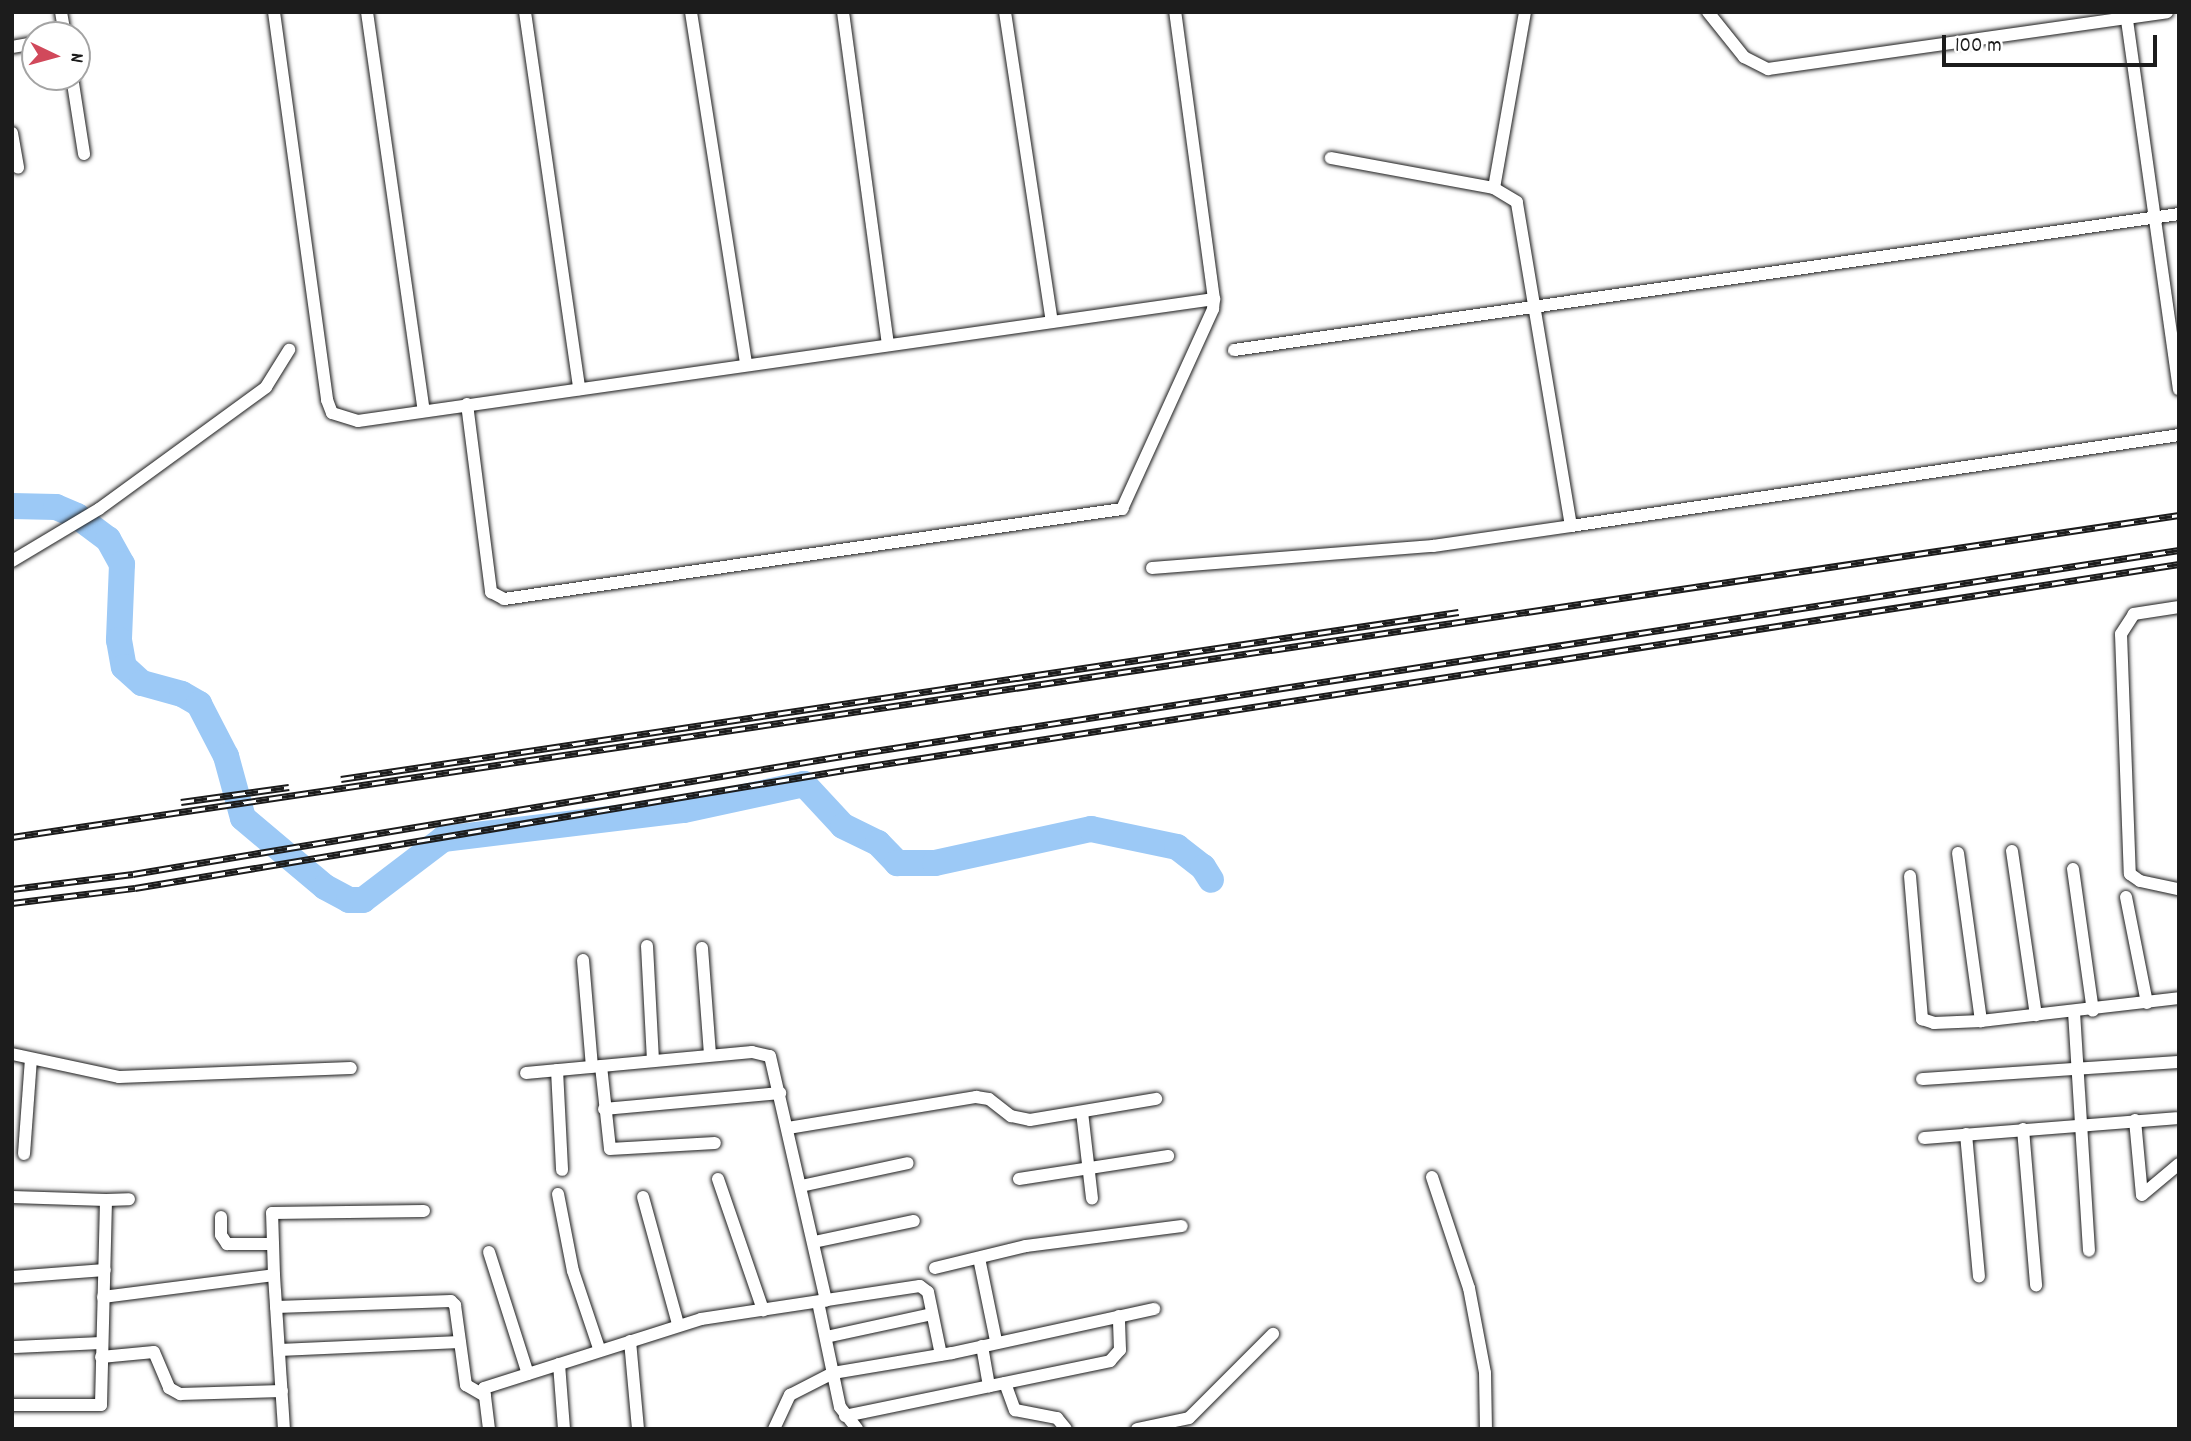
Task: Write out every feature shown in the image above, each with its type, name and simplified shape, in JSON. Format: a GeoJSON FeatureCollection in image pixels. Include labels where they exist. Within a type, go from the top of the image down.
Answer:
{"type":"FeatureCollection","features":[{"type":"Feature","properties":{"kind":"street"},"geometry":{"type":"LineString","coordinates":[[274,12],[327,400],[332,413],[348,420],[1213,299]]}},
{"type":"Feature","properties":{"kind":"street"},"geometry":{"type":"LineString","coordinates":[[367,12],[424,411]]}},
{"type":"Feature","properties":{"kind":"street"},"geometry":{"type":"LineString","coordinates":[[525,12],[579,389]]}},
{"type":"Feature","properties":{"kind":"street"},"geometry":{"type":"LineString","coordinates":[[691,12],[746,365]]}},
{"type":"Feature","properties":{"kind":"street"},"geometry":{"type":"LineString","coordinates":[[843,12],[888,345]]}},
{"type":"Feature","properties":{"kind":"street"},"geometry":{"type":"LineString","coordinates":[[1005,12],[1052,321]]}},
{"type":"Feature","properties":{"kind":"street"},"geometry":{"type":"LineString","coordinates":[[467,404],[491,592],[504,599],[1122,509],[1213,309],[1175,12]]}},
{"type":"Feature","properties":{"kind":"street"},"geometry":{"type":"LineString","coordinates":[[1494,188],[1525,12]]}},
{"type":"Feature","properties":{"kind":"street"},"geometry":{"type":"LineString","coordinates":[[1707,12],[1744,57],[1768,69],[2127,15],[2167,12]]}},
{"type":"Feature","properties":{"kind":"street"},"geometry":{"type":"LineString","coordinates":[[2127,15],[2179,389]]}},
{"type":"Feature","properties":{"kind":"street"},"geometry":{"type":"LineString","coordinates":[[74,91],[84,154]]}},
{"type":"Feature","properties":{"kind":"street"},"geometry":{"type":"LineString","coordinates":[[12,133],[18,167]]}},
{"type":"Feature","properties":{"kind":"street"},"geometry":{"type":"LineString","coordinates":[[1331,158],[1494,188],[1517,202],[1571,526]]}},
{"type":"Feature","properties":{"kind":"street"},"geometry":{"type":"LineString","coordinates":[[1234,350],[2179,214]]}},
{"type":"Feature","properties":{"kind":"street"},"geometry":{"type":"LineString","coordinates":[[12,561],[99,509],[265,387],[289,350]]}},
{"type":"Feature","properties":{"kind":"street"},"geometry":{"type":"LineString","coordinates":[[1152,568],[1433,545],[2179,435]]}},
{"type":"Feature","properties":{"kind":"street"},"geometry":{"type":"LineString","coordinates":[[2179,607],[2134,614],[2121,634],[2130,874],[2133,879],[2179,889]]}},
{"type":"Feature","properties":{"kind":"street"},"geometry":{"type":"LineString","coordinates":[[2012,851],[2036,1015]]}},
{"type":"Feature","properties":{"kind":"street"},"geometry":{"type":"LineString","coordinates":[[1958,853],[1981,1021]]}},
{"type":"Feature","properties":{"kind":"street"},"geometry":{"type":"LineString","coordinates":[[2073,869],[2093,1011]]}},
{"type":"Feature","properties":{"kind":"street"},"geometry":{"type":"LineString","coordinates":[[1910,876],[1922,1019],[1934,1023],[1981,1021],[2093,1011],[2179,998]]}},
{"type":"Feature","properties":{"kind":"street"},"geometry":{"type":"LineString","coordinates":[[2126,897],[2147,1003]]}},
{"type":"Feature","properties":{"kind":"street"},"geometry":{"type":"LineString","coordinates":[[647,946],[653,1060]]}},
{"type":"Feature","properties":{"kind":"street"},"geometry":{"type":"LineString","coordinates":[[702,948],[709,1055]]}},
{"type":"Feature","properties":{"kind":"street"},"geometry":{"type":"LineString","coordinates":[[583,960],[596,1067],[610,1150],[715,1143]]}},
{"type":"Feature","properties":{"kind":"street"},"geometry":{"type":"LineString","coordinates":[[2074,1012],[2077,1124],[2089,1251]]}},
{"type":"Feature","properties":{"kind":"street"},"geometry":{"type":"LineString","coordinates":[[526,1073],[763,1052],[775,1067],[814,1242],[833,1373],[845,1416],[857,1429]]}},
{"type":"Feature","properties":{"kind":"street"},"geometry":{"type":"LineString","coordinates":[[12,1054],[119,1077],[351,1068]]}},
{"type":"Feature","properties":{"kind":"street"},"geometry":{"type":"LineString","coordinates":[[24,1154],[31,1059]]}},
{"type":"Feature","properties":{"kind":"street"},"geometry":{"type":"LineString","coordinates":[[1922,1079],[2179,1062]]}},
{"type":"Feature","properties":{"kind":"street"},"geometry":{"type":"LineString","coordinates":[[557,1070],[562,1170]]}},
{"type":"Feature","properties":{"kind":"street"},"geometry":{"type":"LineString","coordinates":[[604,1109],[780,1093]]}},
{"type":"Feature","properties":{"kind":"street"},"geometry":{"type":"LineString","coordinates":[[788,1128],[976,1097],[999,1103],[1021,1119],[1156,1099]]}},
{"type":"Feature","properties":{"kind":"street"},"geometry":{"type":"LineString","coordinates":[[1082,1112],[1091,1198]]}},
{"type":"Feature","properties":{"kind":"street"},"geometry":{"type":"LineString","coordinates":[[1924,1138],[2176,1118]]}},
{"type":"Feature","properties":{"kind":"street"},"geometry":{"type":"LineString","coordinates":[[2135,1120],[2142,1195],[2179,1164]]}},
{"type":"Feature","properties":{"kind":"street"},"geometry":{"type":"LineString","coordinates":[[2023,1129],[2036,1285]]}},
{"type":"Feature","properties":{"kind":"street"},"geometry":{"type":"LineString","coordinates":[[1966,1134],[1979,1276]]}},
{"type":"Feature","properties":{"kind":"street"},"geometry":{"type":"LineString","coordinates":[[1019,1179],[1168,1156]]}},
{"type":"Feature","properties":{"kind":"street"},"geometry":{"type":"LineString","coordinates":[[801,1185],[908,1163]]}},
{"type":"Feature","properties":{"kind":"street"},"geometry":{"type":"LineString","coordinates":[[1432,1177],[1469,1287],[1485,1373],[1486,1429]]}},
{"type":"Feature","properties":{"kind":"street"},"geometry":{"type":"LineString","coordinates":[[718,1178],[763,1310]]}},
{"type":"Feature","properties":{"kind":"street"},"geometry":{"type":"LineString","coordinates":[[558,1194],[573,1271],[600,1351]]}},
{"type":"Feature","properties":{"kind":"street"},"geometry":{"type":"LineString","coordinates":[[12,1197],[130,1199]]}},
{"type":"Feature","properties":{"kind":"street"},"geometry":{"type":"LineString","coordinates":[[643,1197],[678,1324]]}},
{"type":"Feature","properties":{"kind":"street"},"geometry":{"type":"LineString","coordinates":[[12,1405],[101,1405],[106,1200]]}},
{"type":"Feature","properties":{"kind":"street"},"geometry":{"type":"LineString","coordinates":[[284,1429],[272,1213],[424,1211]]}},
{"type":"Feature","properties":{"kind":"street"},"geometry":{"type":"LineString","coordinates":[[221,1217],[222,1236],[227,1244],[273,1244]]}},
{"type":"Feature","properties":{"kind":"street"},"geometry":{"type":"LineString","coordinates":[[814,1242],[914,1221]]}},
{"type":"Feature","properties":{"kind":"street"},"geometry":{"type":"LineString","coordinates":[[935,1268],[1026,1246],[1182,1226]]}},
{"type":"Feature","properties":{"kind":"street"},"geometry":{"type":"LineString","coordinates":[[489,1252],[528,1374]]}},
{"type":"Feature","properties":{"kind":"street"},"geometry":{"type":"LineString","coordinates":[[979,1258],[996,1341]]}},
{"type":"Feature","properties":{"kind":"street"},"geometry":{"type":"LineString","coordinates":[[12,1277],[105,1270]]}},
{"type":"Feature","properties":{"kind":"street"},"geometry":{"type":"LineString","coordinates":[[103,1297],[274,1275]]}},
{"type":"Feature","properties":{"kind":"street"},"geometry":{"type":"LineString","coordinates":[[489,1429],[484,1388],[678,1324],[763,1310],[920,1286],[928,1292],[941,1355]]}},
{"type":"Feature","properties":{"kind":"street"},"geometry":{"type":"LineString","coordinates":[[276,1307],[451,1301],[455,1305],[466,1385],[485,1396]]}},
{"type":"Feature","properties":{"kind":"street"},"geometry":{"type":"LineString","coordinates":[[774,1429],[790,1395],[833,1373],[941,1355],[1154,1309]]}},
{"type":"Feature","properties":{"kind":"street"},"geometry":{"type":"LineString","coordinates":[[826,1337],[932,1314]]}},
{"type":"Feature","properties":{"kind":"street"},"geometry":{"type":"LineString","coordinates":[[845,1416],[1118,1357],[1119,1316]]}},
{"type":"Feature","properties":{"kind":"street"},"geometry":{"type":"LineString","coordinates":[[1137,1429],[1189,1418],[1273,1335]]}},
{"type":"Feature","properties":{"kind":"street"},"geometry":{"type":"LineString","coordinates":[[630,1341],[638,1429]]}},
{"type":"Feature","properties":{"kind":"street"},"geometry":{"type":"LineString","coordinates":[[279,1350],[460,1342]]}},
{"type":"Feature","properties":{"kind":"street"},"geometry":{"type":"LineString","coordinates":[[16,1347],[101,1343]]}},
{"type":"Feature","properties":{"kind":"street"},"geometry":{"type":"LineString","coordinates":[[982,1346],[989,1386]]}},
{"type":"Feature","properties":{"kind":"street"},"geometry":{"type":"LineString","coordinates":[[101,1357],[154,1352],[169,1388],[180,1394],[282,1391]]}},
{"type":"Feature","properties":{"kind":"street"},"geometry":{"type":"LineString","coordinates":[[559,1364],[564,1429]]}},
{"type":"Feature","properties":{"kind":"street"},"geometry":{"type":"LineString","coordinates":[[1005,1383],[1015,1410],[1057,1418],[1066,1429]]}},
{"type":"Feature","properties":{"kind":"waterway"},"geometry":{"type":"LineString","coordinates":[[12,506],[56,507],[77,516],[108,539],[122,564],[119,640],[124,667],[142,683],[182,694],[199,704],[226,756],[243,818],[325,887],[349,900],[363,900],[443,839],[684,810],[804,784],[843,826],[878,843],[897,863],[935,863],[1091,829],[1177,847],[1203,867],[1211,880]]}},
{"type":"Feature","properties":{"kind":"railway"},"geometry":{"type":"LineString","coordinates":[[12,837],[2179,515]]}},
{"type":"Feature","properties":{"kind":"railway"},"geometry":{"type":"LineString","coordinates":[[12,889],[133,874],[842,756],[2179,550]]}},
{"type":"Feature","properties":{"kind":"railway"},"geometry":{"type":"LineString","coordinates":[[12,903],[135,888],[844,770],[2179,564]]}},
{"type":"Feature","properties":{"kind":"railway"},"geometry":{"type":"LineString","coordinates":[[341,779],[1459,612]]}},
{"type":"Feature","properties":{"kind":"railway"},"geometry":{"type":"LineString","coordinates":[[181,802],[289,787]]}}]}
